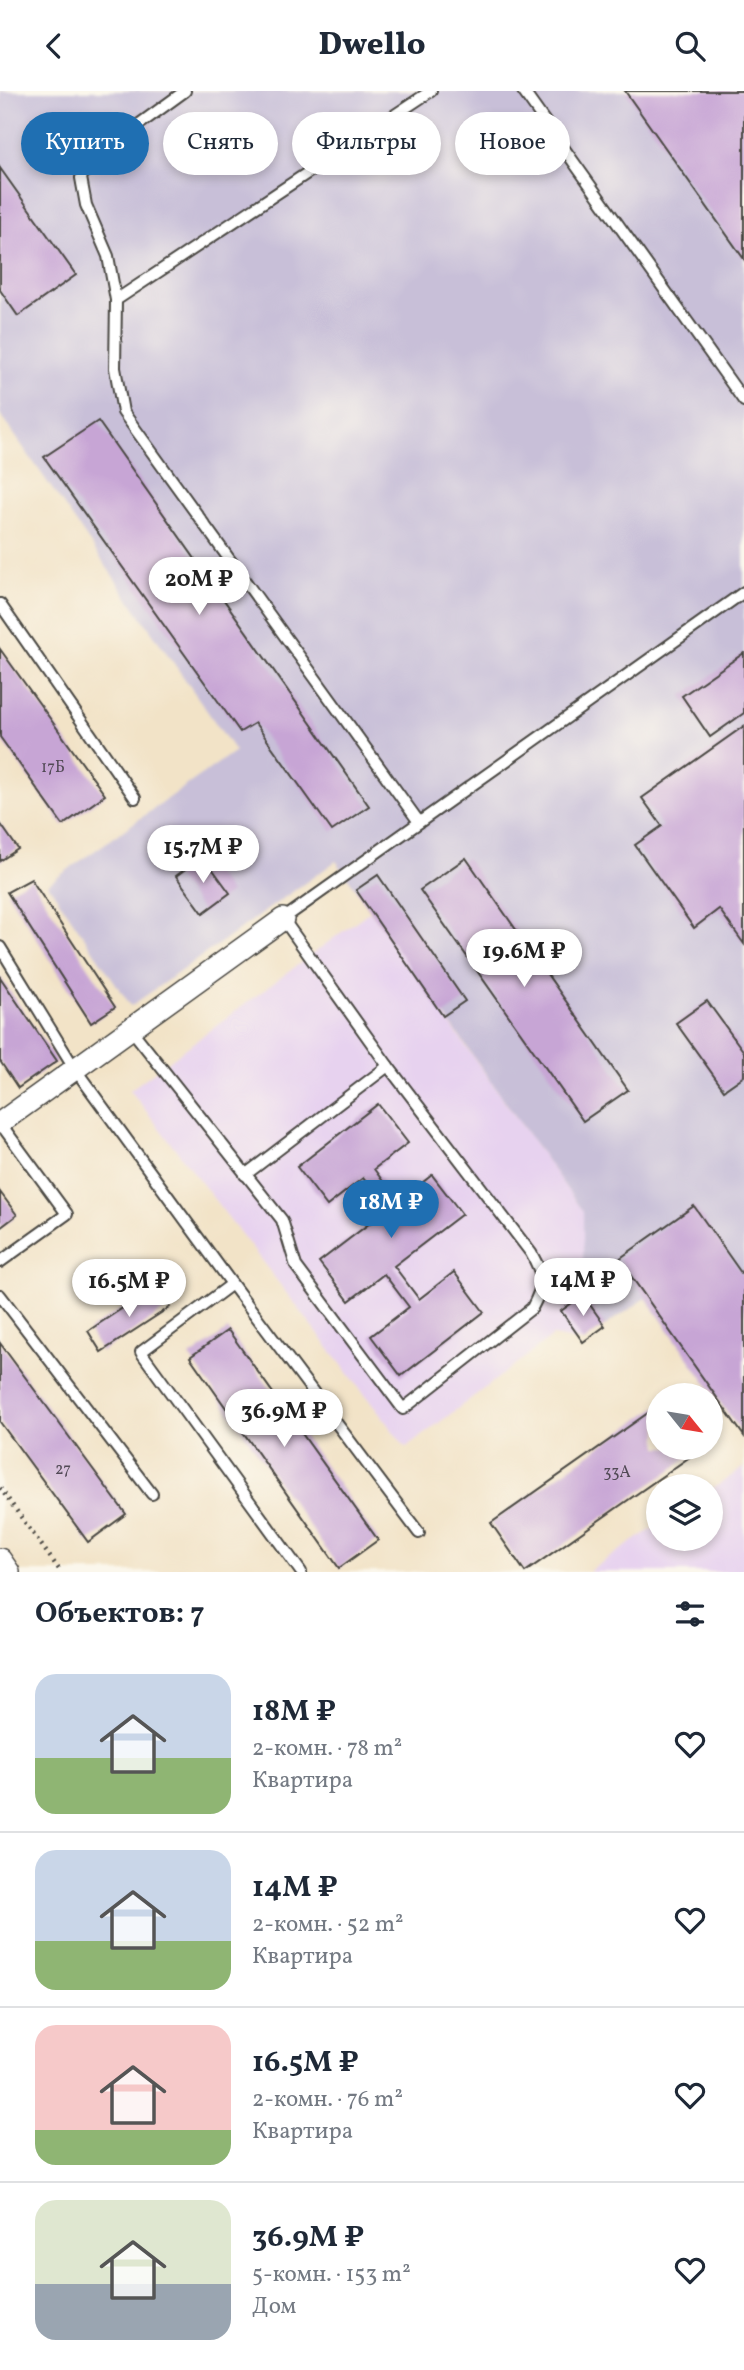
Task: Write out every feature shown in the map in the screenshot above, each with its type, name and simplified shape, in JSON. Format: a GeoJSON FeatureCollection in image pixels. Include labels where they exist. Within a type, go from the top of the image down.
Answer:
{"type":"FeatureCollection","features":[{"type":"Feature","properties":{"kind":"street"},"geometry":{"type":"LineString","coordinates":[[0,1123],[283,919]]}},
{"type":"Feature","properties":{"kind":"street"},"geometry":{"type":"LineString","coordinates":[[0,1559],[9,1572]]}},
{"type":"Feature","properties":{"kind":"lane"},"geometry":{"type":"LineString","coordinates":[[185,91],[90,160],[81,178],[86,205],[108,256],[116,300],[115,368],[123,412],[419,822]]}},
{"type":"Feature","properties":{"kind":"lane"},"geometry":{"type":"LineString","coordinates":[[116,300],[430,91]]}},
{"type":"Feature","properties":{"kind":"lane"},"geometry":{"type":"LineString","coordinates":[[523,91],[744,401]]}},
{"type":"Feature","properties":{"kind":"lane"},"geometry":{"type":"LineString","coordinates":[[130,1028],[282,1220],[296,1266],[403,1409],[532,1308],[542,1287],[540,1269],[531,1253],[388,1066],[283,919],[744,592]]}},
{"type":"Feature","properties":{"kind":"lane"},"geometry":{"type":"LineString","coordinates":[[0,604],[135,798]]}},
{"type":"Feature","properties":{"kind":"lane"},"geometry":{"type":"LineString","coordinates":[[0,947],[75,1069],[419,1533]]}},
{"type":"Feature","properties":{"kind":"lane"},"geometry":{"type":"LineString","coordinates":[[245,1175],[388,1066]]}},
{"type":"Feature","properties":{"kind":"lane"},"geometry":{"type":"LineString","coordinates":[[0,1123],[67,1214],[0,1262]]}},
{"type":"Feature","properties":{"kind":"lane"},"geometry":{"type":"LineString","coordinates":[[232,1284],[141,1352],[301,1572]]}},
{"type":"Feature","properties":{"kind":"lane"},"geometry":{"type":"LineString","coordinates":[[0,1295],[152,1494]]}},
{"type":"Feature","properties":{"kind":"path"},"geometry":{"type":"LineString","coordinates":[[0,1488],[61,1572]]}},
{"type":"Feature","properties":{"kind":"shaded area"},"geometry":{"type":"Polygon","coordinates":[[[0,91],[744,91],[744,1436],[723,1406],[723,1383],[706,1383],[646,1298],[605,1326],[583,1295],[583,1212],[336,861],[131,1006],[48,884],[235,751],[0,414],[0,91]]]}},
{"type":"Feature","properties":{"kind":"shaded area"},"geometry":{"type":"Polygon","coordinates":[[[370,911],[583,1212],[583,1295],[605,1326],[583,1342],[553,1336],[406,1448],[130,1090],[370,911]]]}},
{"type":"Feature","properties":{"kind":"shaded area"},"geometry":{"type":"Polygon","coordinates":[[[744,1467],[744,1572],[588,1572],[646,1533],[646,1551],[723,1551],[723,1482],[744,1467]]]}},
{"type":"Feature","properties":{"kind":"building"},"geometry":{"type":"Polygon","coordinates":[[[625,91],[744,91],[744,259],[625,91]]]}},
{"type":"Feature","properties":{"kind":"building"},"geometry":{"type":"Polygon","coordinates":[[[0,168],[76,275],[18,316],[0,290],[0,168]]]}},
{"type":"Feature","properties":{"kind":"building"},"geometry":{"type":"Polygon","coordinates":[[[98,421],[369,806],[332,831],[255,723],[240,732],[44,457],[98,421]]]}},
{"type":"Feature","properties":{"kind":"building"},"geometry":{"type":"Polygon","coordinates":[[[0,649],[105,795],[63,825],[0,737],[0,649]]]}},
{"type":"Feature","properties":{"kind":"building"},"geometry":{"type":"Polygon","coordinates":[[[744,653],[744,713],[710,737],[682,696],[744,653]]]}},
{"type":"Feature","properties":{"kind":"building"},"geometry":{"type":"Polygon","coordinates":[[[744,726],[744,944],[719,909],[694,928],[635,845],[662,826],[642,798],[744,726]]]}},
{"type":"Feature","properties":{"kind":"building"},"geometry":{"type":"Polygon","coordinates":[[[0,823],[18,849],[0,861],[0,823]]]}},
{"type":"Feature","properties":{"kind":"building"},"geometry":{"type":"Polygon","coordinates":[[[203,856],[230,893],[203,913],[176,876],[203,856]]]}},
{"type":"Feature","properties":{"kind":"building"},"geometry":{"type":"Polygon","coordinates":[[[466,858],[628,1090],[583,1121],[420,890],[466,858]]]}},
{"type":"Feature","properties":{"kind":"building"},"geometry":{"type":"Polygon","coordinates":[[[378,875],[465,1001],[443,1016],[356,890],[378,875]]]}},
{"type":"Feature","properties":{"kind":"building"},"geometry":{"type":"Polygon","coordinates":[[[31,879],[115,1007],[91,1023],[7,892],[31,879]]]}},
{"type":"Feature","properties":{"kind":"building"},"geometry":{"type":"Polygon","coordinates":[[[0,977],[57,1061],[18,1088],[0,1061],[0,977]]]}},
{"type":"Feature","properties":{"kind":"building"},"geometry":{"type":"Polygon","coordinates":[[[707,1001],[744,1052],[744,1076],[724,1090],[676,1023],[707,1001]]]}},
{"type":"Feature","properties":{"kind":"building"},"geometry":{"type":"Polygon","coordinates":[[[378,1104],[408,1143],[374,1169],[398,1202],[432,1175],[462,1214],[394,1266],[419,1299],[454,1272],[484,1312],[401,1376],[371,1336],[409,1307],[384,1274],[349,1301],[319,1262],[387,1210],[363,1178],[327,1206],[297,1167],[378,1104]]]}},
{"type":"Feature","properties":{"kind":"building"},"geometry":{"type":"Polygon","coordinates":[[[0,1192],[17,1215],[0,1228],[0,1192]]]}},
{"type":"Feature","properties":{"kind":"building"},"geometry":{"type":"Polygon","coordinates":[[[694,1206],[744,1277],[744,1436],[723,1406],[723,1383],[707,1383],[619,1259],[694,1206]]]}},
{"type":"Feature","properties":{"kind":"building"},"geometry":{"type":"Polygon","coordinates":[[[156,1286],[170,1307],[101,1352],[88,1331],[156,1286]]]}},
{"type":"Feature","properties":{"kind":"building"},"geometry":{"type":"Polygon","coordinates":[[[583,1295],[605,1326],[583,1342],[561,1311],[583,1295]]]}},
{"type":"Feature","properties":{"kind":"building"},"geometry":{"type":"Polygon","coordinates":[[[228,1330],[378,1540],[339,1568],[190,1357],[228,1330]]]}},
{"type":"Feature","properties":{"kind":"building"},"geometry":{"type":"Polygon","coordinates":[[[0,1343],[126,1514],[88,1542],[0,1422],[0,1343]]]}},
{"type":"Feature","properties":{"kind":"building"},"geometry":{"type":"Polygon","coordinates":[[[646,1414],[646,1460],[685,1460],[665,1474],[646,1474],[646,1488],[525,1572],[491,1523],[646,1414]]]}}]}
